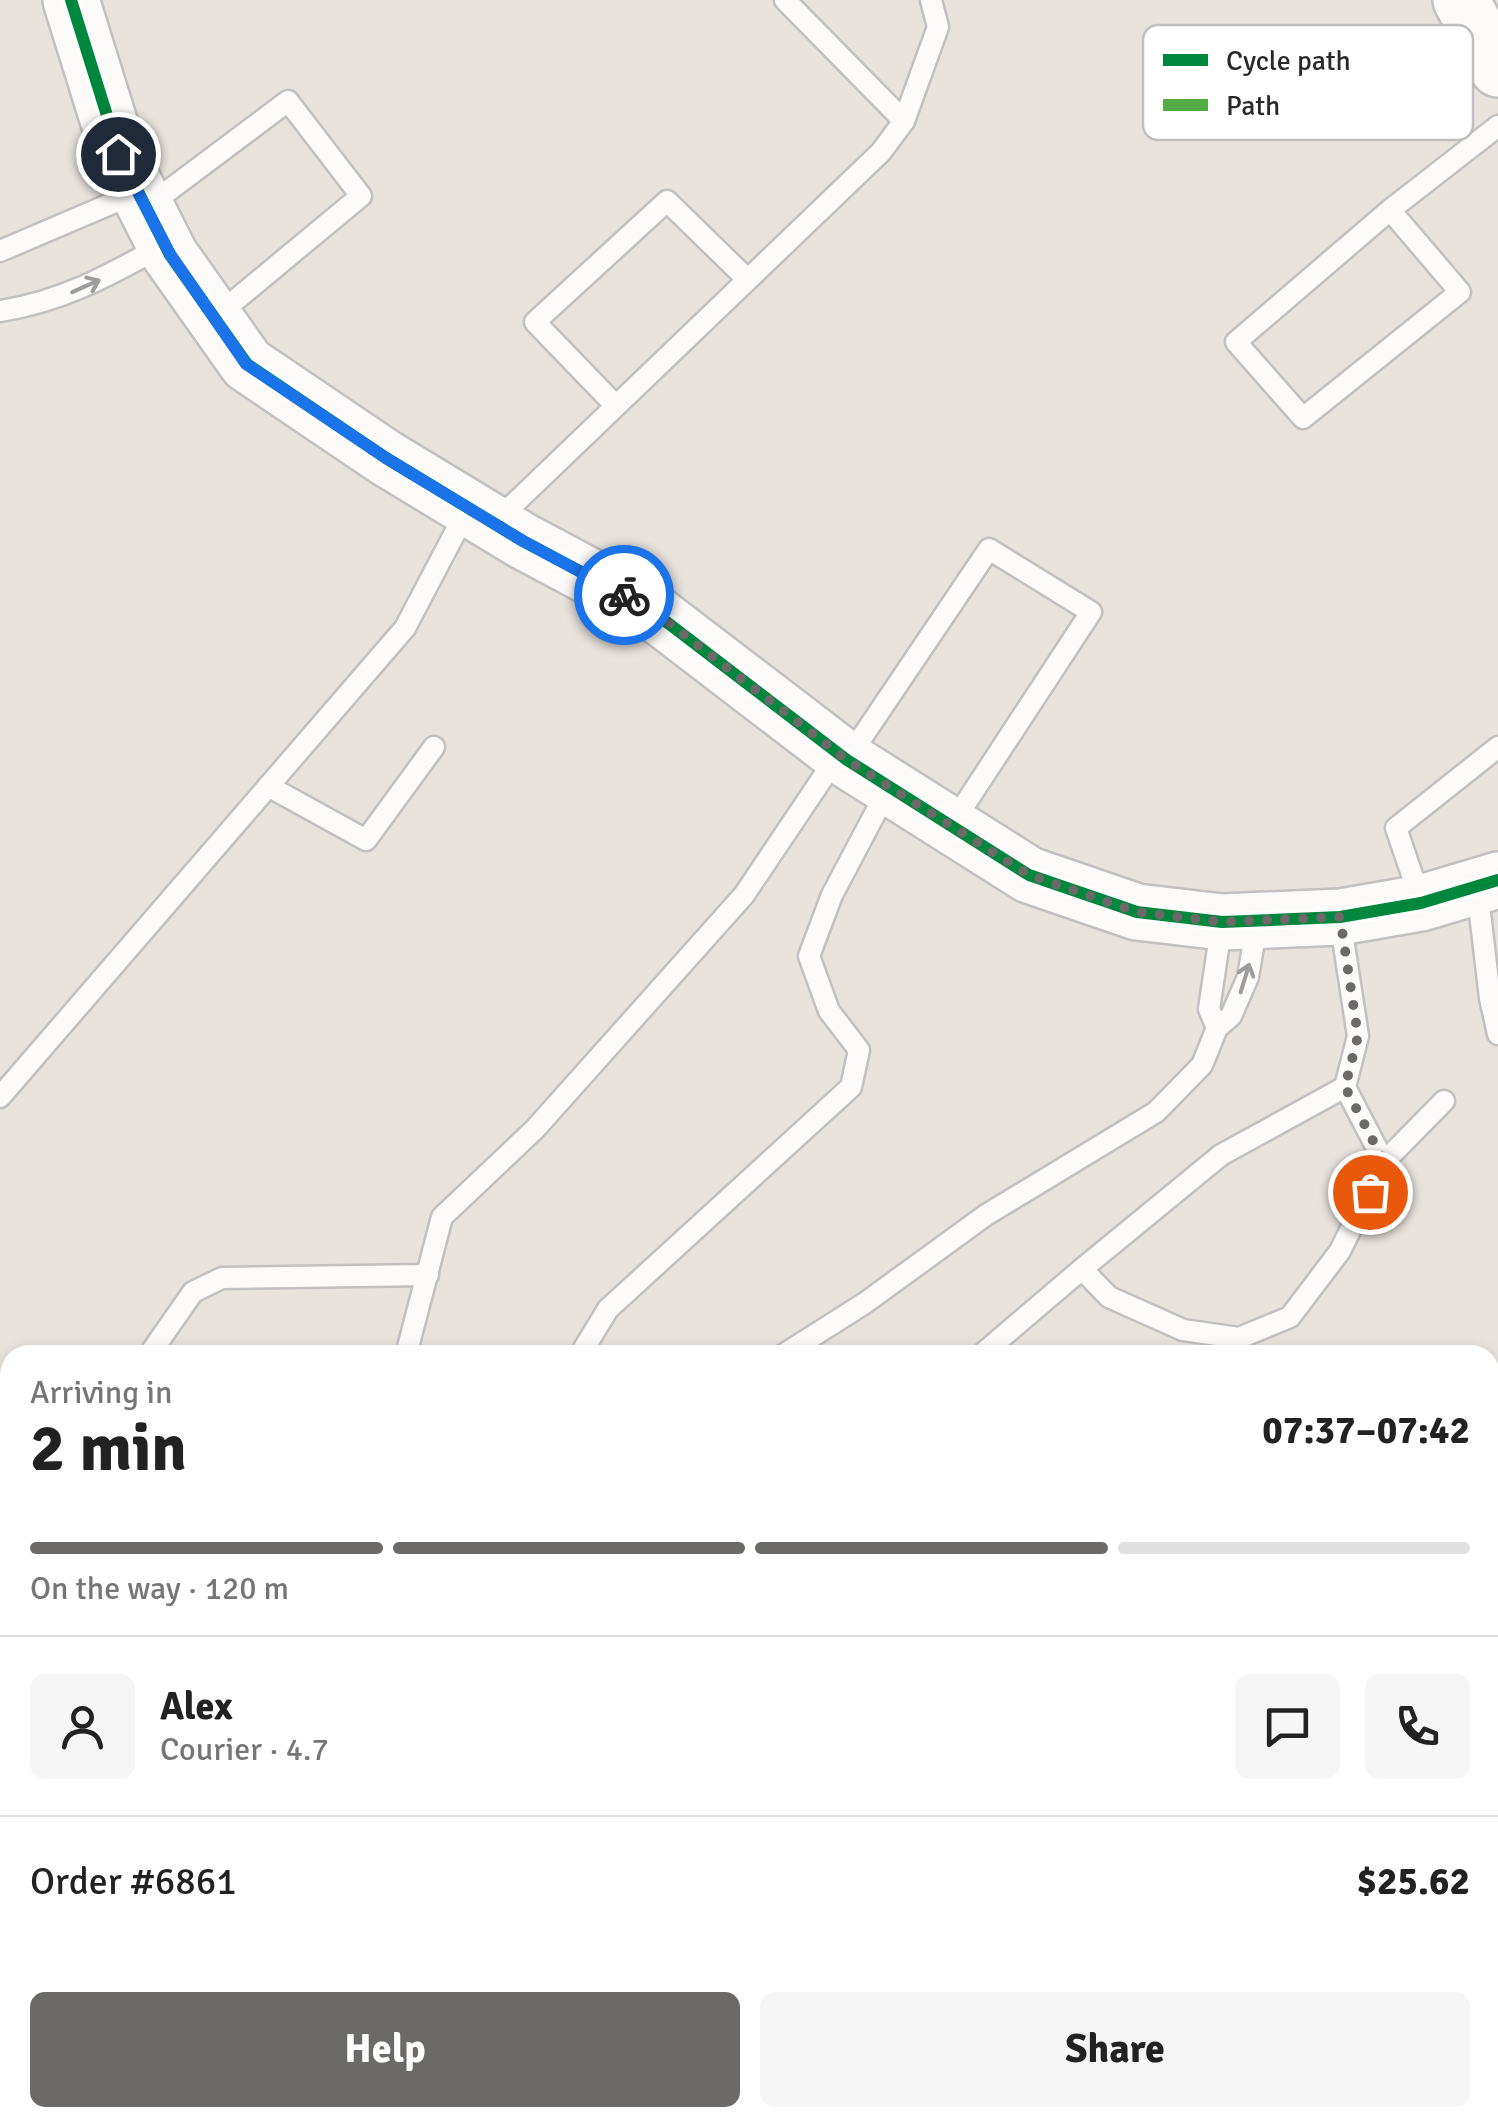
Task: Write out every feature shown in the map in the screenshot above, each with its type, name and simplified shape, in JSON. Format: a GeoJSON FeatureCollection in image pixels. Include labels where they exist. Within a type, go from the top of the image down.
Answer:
{"type":"FeatureCollection","features":[{"type":"Feature","properties":{"kind":"street"},"geometry":{"type":"LineString","coordinates":[[71,0],[118,154],[150,215],[246,364],[386,458],[648,607],[858,767],[1029,875],[1137,912],[1240,922],[1340,917],[1421,903],[1487,883]]}},
{"type":"Feature","properties":{"kind":"street"},"geometry":{"type":"LineString","coordinates":[[1461,0],[1498,69]]}},
{"type":"Feature","properties":{"kind":"lane"},"geometry":{"type":"LineString","coordinates":[[785,0],[904,121]]}},
{"type":"Feature","properties":{"kind":"lane"},"geometry":{"type":"LineString","coordinates":[[0,1097],[404,628],[481,515],[615,405],[881,152],[904,121],[938,28],[931,0]]}},
{"type":"Feature","properties":{"kind":"lane"},"geometry":{"type":"LineString","coordinates":[[0,310],[36,306],[84,288],[150,215],[288,101],[362,196],[214,317]]}},
{"type":"Feature","properties":{"kind":"lane"},"geometry":{"type":"LineString","coordinates":[[1390,210],[1460,292],[1303,418],[1236,342],[1390,210],[1498,126]]}},
{"type":"Feature","properties":{"kind":"lane"},"geometry":{"type":"LineString","coordinates":[[615,405],[535,322],[667,201],[747,279]]}},
{"type":"Feature","properties":{"kind":"lane"},"geometry":{"type":"LineString","coordinates":[[0,251],[150,215]]}},
{"type":"Feature","properties":{"kind":"lane"},"geometry":{"type":"LineString","coordinates":[[409,1345],[442,1216],[535,1129],[858,767],[989,549],[1091,612],[951,826]]}},
{"type":"Feature","properties":{"kind":"lane"},"geometry":{"type":"LineString","coordinates":[[268,786],[366,840],[434,746]]}},
{"type":"Feature","properties":{"kind":"lane"},"geometry":{"type":"LineString","coordinates":[[1421,903],[1396,828],[1498,747]]}},
{"type":"Feature","properties":{"kind":"lane"},"geometry":{"type":"LineString","coordinates":[[586,1345],[608,1309],[851,1087],[859,1050],[830,1011],[809,956],[832,895],[858,767]]}},
{"type":"Feature","properties":{"kind":"lane"},"geometry":{"type":"LineString","coordinates":[[1487,883],[1490,998],[1498,1034]]}},
{"type":"Feature","properties":{"kind":"lane"},"geometry":{"type":"LineString","coordinates":[[1340,917],[1358,1036],[1345,1087],[1384,1162]]}},
{"type":"Feature","properties":{"kind":"lane"},"geometry":{"type":"LineString","coordinates":[[1217,1028],[1208,1009],[1240,922]]}},
{"type":"Feature","properties":{"kind":"lane"},"geometry":{"type":"LineString","coordinates":[[799,1345],[865,1303],[986,1215],[1156,1112],[1202,1065],[1217,1028],[1232,1016],[1248,978],[1240,922]]}},
{"type":"Feature","properties":{"kind":"lane"},"geometry":{"type":"LineString","coordinates":[[993,1345],[1221,1155],[1345,1087]]}},
{"type":"Feature","properties":{"kind":"lane"},"geometry":{"type":"LineString","coordinates":[[1082,1269],[1109,1298],[1183,1330],[1239,1338],[1290,1317],[1340,1251],[1384,1162],[1444,1101]]}},
{"type":"Feature","properties":{"kind":"lane"},"geometry":{"type":"LineString","coordinates":[[155,1345],[192,1292],[222,1278],[428,1275]]}},
{"type":"Feature","properties":{"kind":"cycle path"},"geometry":{"type":"LineString","coordinates":[[71,0],[119,154],[170,255],[247,364],[386,458],[523,541],[647,607],[847,760],[1029,875],[1137,912],[1222,922],[1340,917],[1421,903],[1498,880]]}},
{"type":"Feature","properties":{"kind":"way so far"},"geometry":{"type":"LineString","coordinates":[[624,595],[648,607],[847,760],[1029,875],[1137,912],[1222,922],[1340,917],[1358,1036],[1345,1087],[1384,1162],[1370,1192]]}},
{"type":"Feature","properties":{"kind":"route"},"geometry":{"type":"LineString","coordinates":[[118,154],[170,254],[246,364],[386,458],[523,541],[624,595]]}}]}
